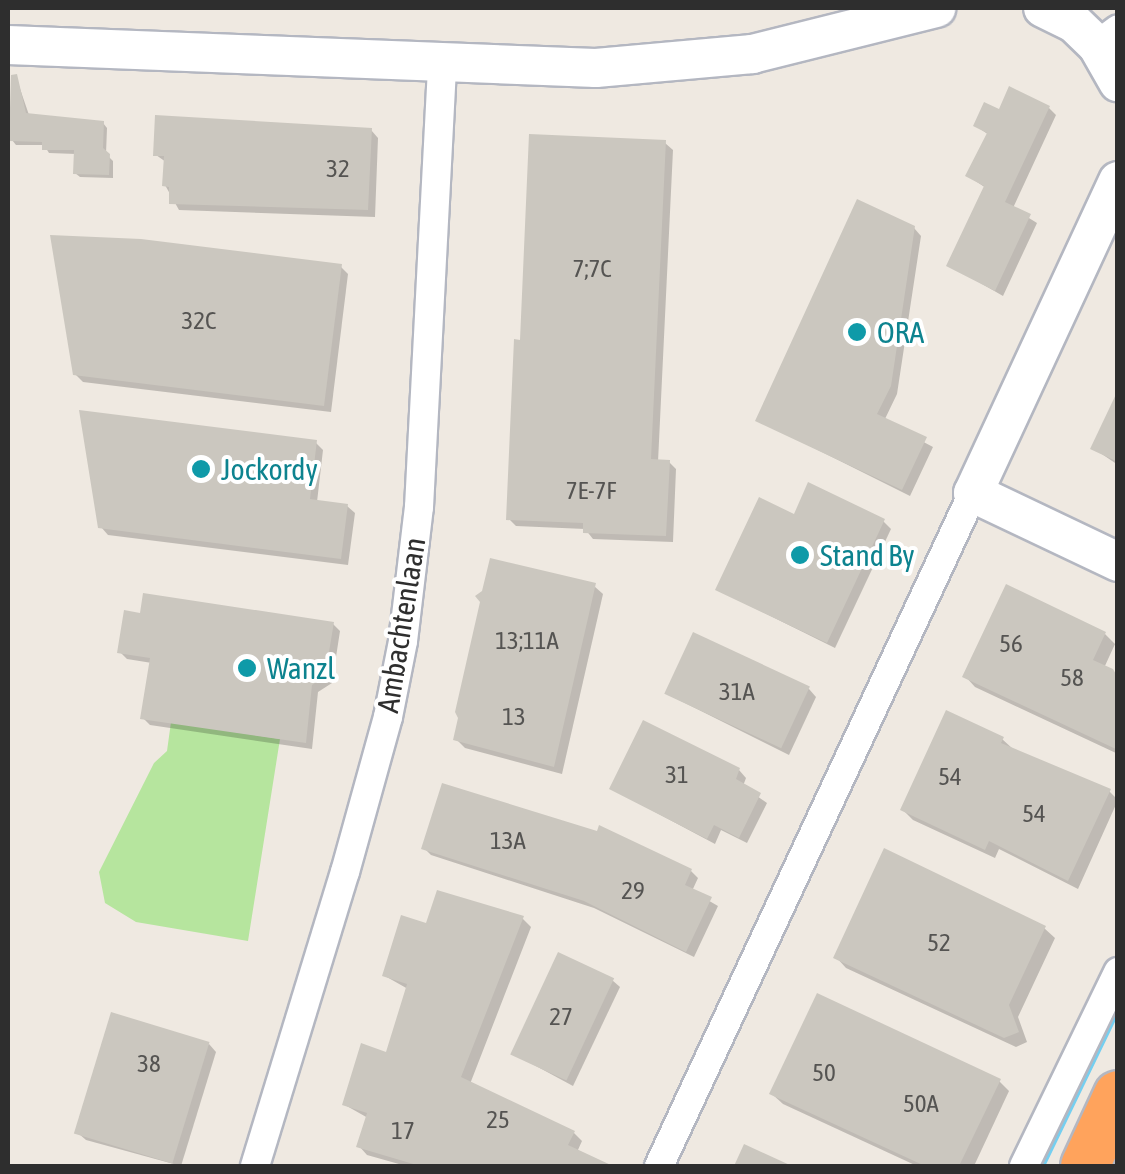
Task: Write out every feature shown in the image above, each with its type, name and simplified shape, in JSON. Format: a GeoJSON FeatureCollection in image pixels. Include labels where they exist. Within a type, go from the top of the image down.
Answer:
{"type":"FeatureCollection","features":[{"type":"Feature","properties":{"kind":"highway"},"geometry":{"type":"LineString","coordinates":[[1085,1166],[1118,1095]]}},
{"type":"Feature","properties":{"kind":"street"},"geometry":{"type":"LineString","coordinates":[[8,45],[596,68],[752,54],[936,8]]}},
{"type":"Feature","properties":{"kind":"street"},"geometry":{"type":"LineString","coordinates":[[1044,8],[1107,37],[1118,82]]}},
{"type":"Feature","properties":{"kind":"street","name":"Ambachtenlaan"},"geometry":{"type":"LineString","coordinates":[[255,1166],[345,872],[388,718],[403,641],[419,507],[442,64]]}},
{"type":"Feature","properties":{"kind":"street"},"geometry":{"type":"LineString","coordinates":[[659,1166],[1118,181]]}},
{"type":"Feature","properties":{"kind":"street"},"geometry":{"type":"LineString","coordinates":[[973,493],[1118,562]]}},
{"type":"Feature","properties":{"kind":"street"},"geometry":{"type":"LineString","coordinates":[[1024,1166],[1118,972]]}},
{"type":"Feature","properties":{"kind":"green space"},"geometry":{"type":"Polygon","coordinates":[[[171,722],[280,739],[248,941],[136,922],[105,903],[99,872],[154,763],[167,751],[171,722]]]}},
{"type":"Feature","properties":{"kind":"building"},"geometry":{"type":"Polygon","coordinates":[[[17,74],[26,113],[104,121],[103,148],[110,154],[109,175],[73,174],[74,150],[42,150],[42,142],[9,141],[11,75],[17,74]]]}},
{"type":"Feature","properties":{"kind":"building"},"geometry":{"type":"Polygon","coordinates":[[[1009,86],[1050,106],[1005,202],[1031,214],[995,291],[946,266],[984,186],[965,176],[987,133],[973,126],[984,102],[999,109],[1009,86]]]}},
{"type":"Feature","properties":{"kind":"building"},"geometry":{"type":"Polygon","coordinates":[[[155,115],[372,128],[368,210],[169,204],[169,187],[162,186],[164,156],[153,156],[155,115]]]}},
{"type":"Feature","properties":{"kind":"building"},"geometry":{"type":"Polygon","coordinates":[[[529,134],[666,140],[651,459],[670,460],[666,536],[583,533],[583,523],[506,520],[514,339],[520,340],[529,134]]]}},
{"type":"Feature","properties":{"kind":"building","name":"ORA"},"geometry":{"type":"Polygon","coordinates":[[[857,199],[915,226],[891,386],[877,414],[927,437],[902,490],[755,421],[857,199]]]}},
{"type":"Feature","properties":{"kind":"building"},"geometry":{"type":"Polygon","coordinates":[[[50,235],[141,239],[342,264],[324,406],[73,375],[50,235]]]}},
{"type":"Feature","properties":{"kind":"building"},"geometry":{"type":"Polygon","coordinates":[[[1118,390],[1118,462],[1090,449],[1118,390]]]}},
{"type":"Feature","properties":{"kind":"building","name":"Jockordy"},"geometry":{"type":"Polygon","coordinates":[[[79,410],[317,440],[310,499],[348,504],[341,559],[98,528],[79,410]]]}},
{"type":"Feature","properties":{"kind":"building","name":"Stand By"},"geometry":{"type":"Polygon","coordinates":[[[808,482],[885,519],[827,643],[715,590],[759,497],[794,514],[808,482]]]}},
{"type":"Feature","properties":{"kind":"building"},"geometry":{"type":"Polygon","coordinates":[[[490,558],[596,583],[554,767],[453,740],[458,718],[455,712],[480,602],[475,596],[482,591],[490,558]]]}},
{"type":"Feature","properties":{"kind":"building"},"geometry":{"type":"Polygon","coordinates":[[[1006,584],[1106,632],[1093,660],[1113,669],[1118,678],[1118,750],[962,677],[1006,584]]]}},
{"type":"Feature","properties":{"kind":"building","name":"Wanzl"},"geometry":{"type":"Polygon","coordinates":[[[143,593],[334,622],[325,676],[312,685],[306,743],[140,719],[150,658],[117,653],[124,610],[140,613],[143,593]]]}},
{"type":"Feature","properties":{"kind":"building"},"geometry":{"type":"Polygon","coordinates":[[[693,632],[810,687],[781,748],[664,694],[693,632]]]}},
{"type":"Feature","properties":{"kind":"building"},"geometry":{"type":"Polygon","coordinates":[[[946,710],[1004,737],[1001,743],[1111,789],[1068,881],[989,841],[985,850],[900,810],[946,710]]]}},
{"type":"Feature","properties":{"kind":"building"},"geometry":{"type":"Polygon","coordinates":[[[643,720],[740,768],[736,779],[761,793],[739,838],[714,825],[707,839],[609,789],[643,720]]]}},
{"type":"Feature","properties":{"kind":"building"},"geometry":{"type":"Polygon","coordinates":[[[442,783],[597,831],[599,825],[692,869],[685,885],[712,897],[686,952],[584,901],[421,849],[442,783]]]}},
{"type":"Feature","properties":{"kind":"building"},"geometry":{"type":"Polygon","coordinates":[[[884,848],[1046,926],[1009,1005],[1019,1032],[1004,1038],[833,958],[884,848]]]}},
{"type":"Feature","properties":{"kind":"building"},"geometry":{"type":"Polygon","coordinates":[[[437,890],[524,916],[461,1077],[575,1131],[568,1145],[613,1166],[420,1166],[356,1147],[367,1113],[342,1105],[361,1043],[386,1052],[407,984],[382,976],[401,915],[426,923],[437,890]]]}},
{"type":"Feature","properties":{"kind":"building"},"geometry":{"type":"Polygon","coordinates":[[[558,952],[614,978],[566,1081],[510,1054],[558,952]]]}},
{"type":"Feature","properties":{"kind":"building"},"geometry":{"type":"Polygon","coordinates":[[[817,993],[1001,1079],[959,1166],[925,1166],[769,1094],[817,993]]]}},
{"type":"Feature","properties":{"kind":"building"},"geometry":{"type":"Polygon","coordinates":[[[111,1012],[209,1042],[172,1164],[74,1133],[111,1012]]]}},
{"type":"Feature","properties":{"kind":"building"},"geometry":{"type":"Polygon","coordinates":[[[744,1144],[792,1166],[734,1166],[744,1144]]]}},
{"type":"Feature","properties":{"kind":"waterway"},"geometry":{"type":"LineString","coordinates":[[1042,1166],[1118,1009]]}},
{"type":"Feature","properties":{"kind":"place","name":"ORA"},"geometry":{"type":"Point","coordinates":[857,332]}},
{"type":"Feature","properties":{"kind":"place","name":"Jockordy"},"geometry":{"type":"Point","coordinates":[201,469]}},
{"type":"Feature","properties":{"kind":"place","name":"Stand By"},"geometry":{"type":"Point","coordinates":[800,555]}},
{"type":"Feature","properties":{"kind":"place","name":"Wanzl"},"geometry":{"type":"Point","coordinates":[247,668]}}]}
